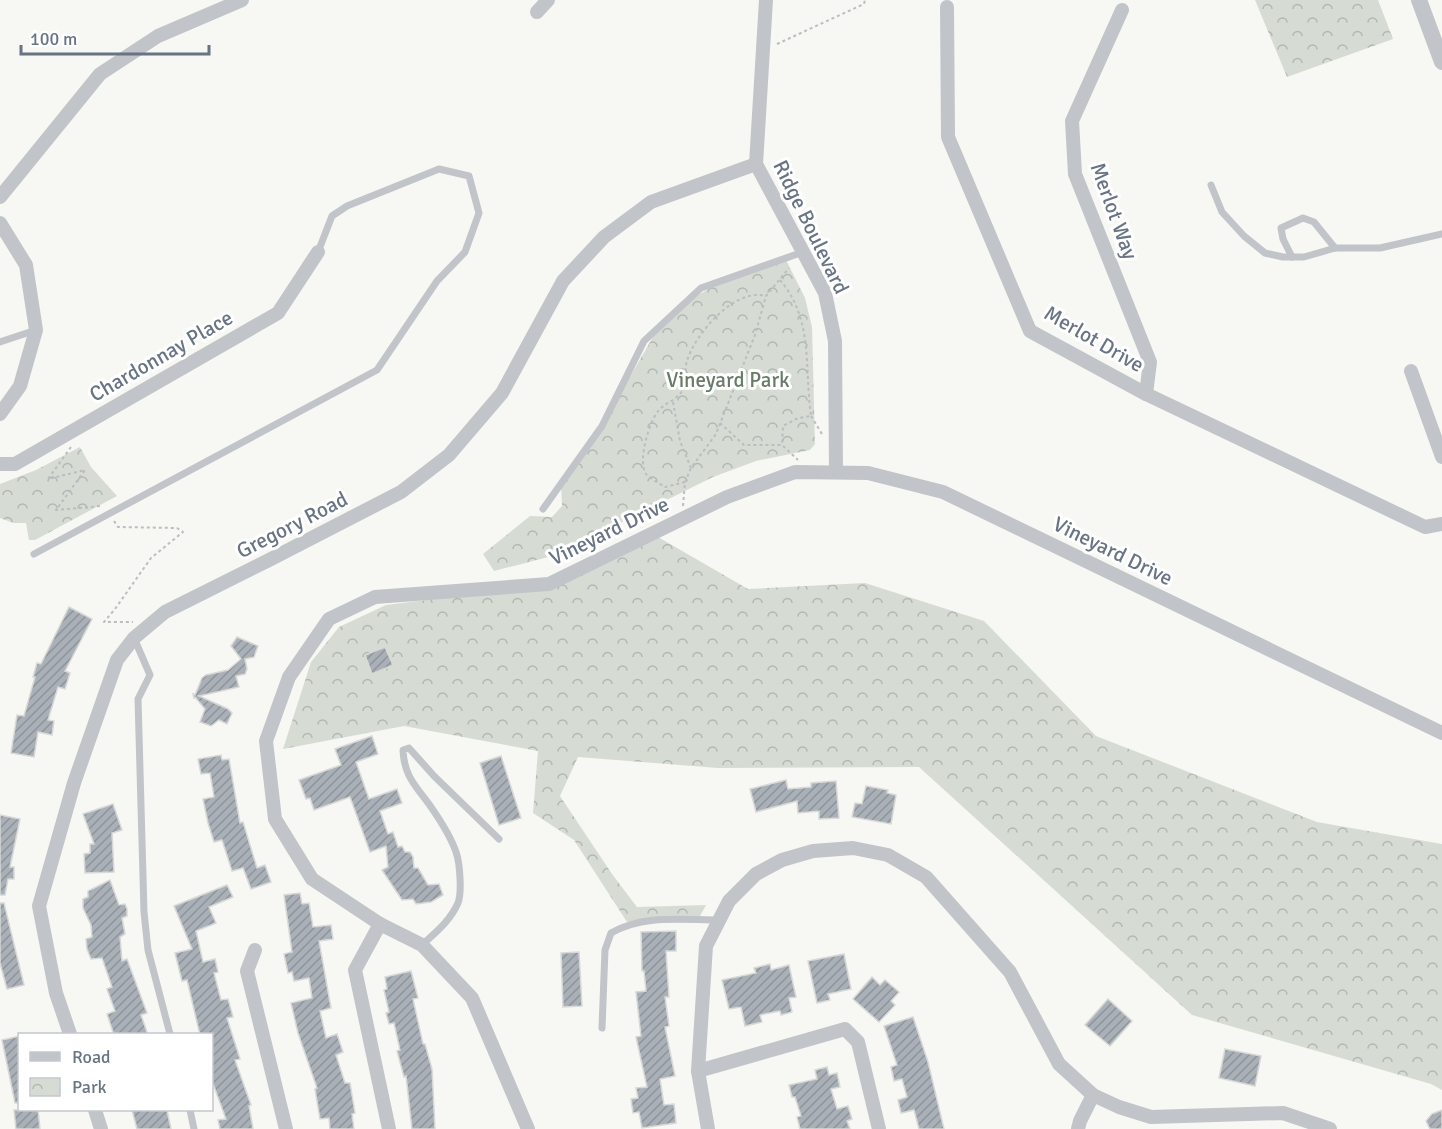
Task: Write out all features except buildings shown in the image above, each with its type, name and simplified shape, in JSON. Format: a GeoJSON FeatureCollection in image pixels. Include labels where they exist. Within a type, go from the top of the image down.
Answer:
{"type":"FeatureCollection","features":[{"type":"Feature","properties":{"kind":"street"},"geometry":{"type":"LineString","coordinates":[[0,197],[100,75],[158,36],[242,0]]}},
{"type":"Feature","properties":{"kind":"street"},"geometry":{"type":"LineString","coordinates":[[537,12],[548,0]]}},
{"type":"Feature","properties":{"kind":"street","name":"Ridge Boulevard"},"geometry":{"type":"LineString","coordinates":[[765,0],[756,164],[825,293],[835,341],[836,472]]}},
{"type":"Feature","properties":{"kind":"street"},"geometry":{"type":"LineString","coordinates":[[1419,0],[1442,62]]}},
{"type":"Feature","properties":{"kind":"street","name":"Merlot Drive"},"geometry":{"type":"LineString","coordinates":[[946,7],[948,136],[1030,331],[1146,394],[1425,527],[1442,524]]}},
{"type":"Feature","properties":{"kind":"street","name":"Merlot Way"},"geometry":{"type":"LineString","coordinates":[[1122,10],[1072,121],[1075,174],[1150,362],[1146,394]]}},
{"type":"Feature","properties":{"kind":"street","name":"Gregory Road"},"geometry":{"type":"LineString","coordinates":[[69,1033],[56,993],[39,906],[74,783],[117,660],[134,638],[165,612],[272,560],[408,487],[449,455],[502,393],[563,281],[604,237],[651,202],[756,164]]}},
{"type":"Feature","properties":{"kind":"street"},"geometry":{"type":"LineString","coordinates":[[0,223],[26,265],[36,330],[20,386],[0,414]]}},
{"type":"Feature","properties":{"kind":"street","name":"Chardonnay Place"},"geometry":{"type":"LineString","coordinates":[[0,464],[15,464],[278,313],[318,252]]}},
{"type":"Feature","properties":{"kind":"street"},"geometry":{"type":"LineString","coordinates":[[1411,371],[1442,457]]}},
{"type":"Feature","properties":{"kind":"street","name":"Vineyard Drive"},"geometry":{"type":"LineString","coordinates":[[528,1129],[472,998],[422,945],[381,924],[312,879],[275,819],[266,741],[289,677],[329,619],[375,597],[549,584],[727,497],[795,472],[868,473],[943,492],[1442,733]]}},
{"type":"Feature","properties":{"kind":"street"},"geometry":{"type":"LineString","coordinates":[[708,1129],[698,1071],[706,946],[729,901],[756,874],[782,860],[813,851],[853,848],[888,855],[926,877],[1010,972],[1059,1064],[1093,1095],[1119,1107],[1151,1117],[1283,1113],[1330,1129]]}},
{"type":"Feature","properties":{"kind":"street"},"geometry":{"type":"LineString","coordinates":[[381,924],[355,970],[389,1129]]}},
{"type":"Feature","properties":{"kind":"street"},"geometry":{"type":"LineString","coordinates":[[255,950],[247,970],[286,1129]]}},
{"type":"Feature","properties":{"kind":"street"},"geometry":{"type":"LineString","coordinates":[[698,1071],[845,1029],[858,1042],[879,1129]]}},
{"type":"Feature","properties":{"kind":"street"},"geometry":{"type":"LineString","coordinates":[[1078,1129],[1093,1095]]}},
{"type":"Feature","properties":{"kind":"street"},"geometry":{"type":"LineString","coordinates":[[96,1111],[101,1129]]}},
{"type":"Feature","properties":{"kind":"lane"},"geometry":{"type":"LineString","coordinates":[[34,554],[377,370],[437,281],[465,252],[479,213],[469,176],[439,169],[347,206],[332,216],[318,252]]}},
{"type":"Feature","properties":{"kind":"lane"},"geometry":{"type":"LineString","coordinates":[[1212,185],[1222,212],[1244,236],[1265,253],[1304,257],[1335,248],[1380,248],[1442,234]]}},
{"type":"Feature","properties":{"kind":"lane"},"geometry":{"type":"LineString","coordinates":[[1292,257],[1283,239],[1281,228],[1303,218],[1314,222],[1335,248]]}},
{"type":"Feature","properties":{"kind":"lane"},"geometry":{"type":"LineString","coordinates":[[543,509],[602,426],[644,341],[701,288],[803,252]]}},
{"type":"Feature","properties":{"kind":"lane"},"geometry":{"type":"LineString","coordinates":[[0,342],[36,330]]}},
{"type":"Feature","properties":{"kind":"lane"},"geometry":{"type":"LineString","coordinates":[[134,638],[150,675],[138,699],[144,912],[148,950],[169,1033]]}},
{"type":"Feature","properties":{"kind":"lane"},"geometry":{"type":"LineString","coordinates":[[422,945],[444,925],[459,901],[460,877],[457,853],[432,809],[413,783],[404,765],[403,750],[409,748],[434,776],[499,839]]}},
{"type":"Feature","properties":{"kind":"lane"},"geometry":{"type":"LineString","coordinates":[[602,1028],[605,950],[611,933],[624,925],[646,920],[720,920]]}},
{"type":"Feature","properties":{"kind":"lane"},"geometry":{"type":"LineString","coordinates":[[189,1111],[194,1129]]}},
{"type":"Feature","properties":{"kind":"path"},"geometry":{"type":"LineString","coordinates":[[762,51],[864,4],[865,0]]}},
{"type":"Feature","properties":{"kind":"path"},"geometry":{"type":"LineString","coordinates":[[682,519],[685,482],[691,468],[716,434],[755,335],[766,296],[803,252]]}},
{"type":"Feature","properties":{"kind":"path"},"geometry":{"type":"LineString","coordinates":[[780,279],[801,314],[807,351],[807,387],[811,416],[798,418],[783,426],[782,445]]}},
{"type":"Feature","properties":{"kind":"path"},"geometry":{"type":"LineString","coordinates":[[685,482],[664,487],[646,474],[641,459],[644,442],[659,409],[673,402],[685,387],[686,362],[698,337],[727,305],[758,294],[766,296]]}},
{"type":"Feature","properties":{"kind":"path"},"geometry":{"type":"LineString","coordinates":[[673,402],[680,441],[691,468]]}},
{"type":"Feature","properties":{"kind":"path"},"geometry":{"type":"LineString","coordinates":[[720,423],[744,445],[782,445],[796,458],[806,472]]}},
{"type":"Feature","properties":{"kind":"path"},"geometry":{"type":"LineString","coordinates":[[72,432],[76,440],[48,479],[85,471],[56,510],[103,506],[118,527],[177,528],[183,532],[151,558],[104,622],[136,622],[145,628]]}},
{"type":"Feature","properties":{"kind":"green space"},"geometry":{"type":"Polygon","coordinates":[[[1255,0],[1378,0],[1393,39],[1287,77],[1255,0]]]}},
{"type":"Feature","properties":{"kind":"green space","name":"Vineyard Park"},"geometry":{"type":"Polygon","coordinates":[[[785,258],[805,298],[812,327],[815,444],[810,450],[756,461],[713,477],[556,555],[494,571],[483,554],[530,516],[552,517],[562,506],[561,484],[605,420],[653,337],[692,299],[708,289],[785,258]]]}},
{"type":"Feature","properties":{"kind":"green space"},"geometry":{"type":"Polygon","coordinates":[[[80,447],[91,467],[117,496],[35,540],[29,540],[26,523],[13,523],[0,518],[0,484],[36,470],[80,447]]]}},
{"type":"Feature","properties":{"kind":"green space"},"geometry":{"type":"Polygon","coordinates":[[[658,537],[748,589],[865,583],[984,621],[1096,736],[1317,822],[1442,844],[1442,1090],[1431,1084],[1192,1015],[919,767],[718,768],[578,757],[560,796],[637,907],[706,905],[700,916],[647,918],[627,922],[574,840],[533,813],[538,751],[404,726],[283,749],[311,662],[339,627],[386,605],[564,583],[658,537]]]}}]}
